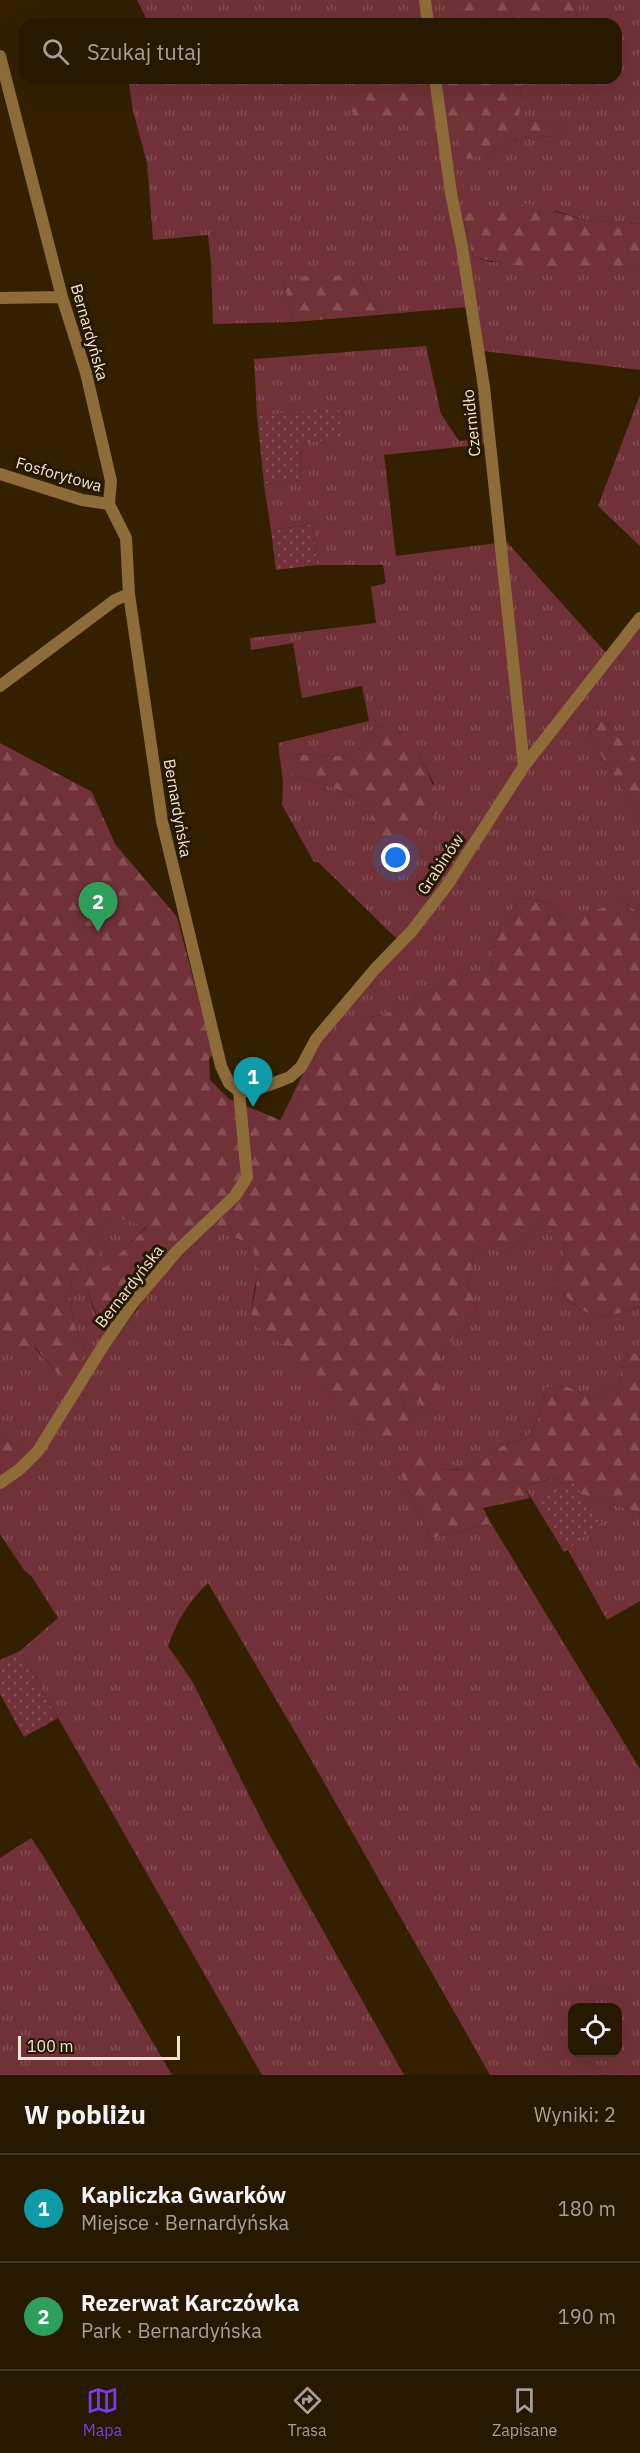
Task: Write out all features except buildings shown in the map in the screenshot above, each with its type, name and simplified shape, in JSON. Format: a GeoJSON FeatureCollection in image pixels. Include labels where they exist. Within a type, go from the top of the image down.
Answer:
{"type":"FeatureCollection","features":[{"type":"Feature","properties":{"kind":"street"},"geometry":{"type":"LineString","coordinates":[[425,0],[427,18]]}},
{"type":"Feature","properties":{"kind":"street","name":"Bernardyńska"},"geometry":{"type":"LineString","coordinates":[[0,56],[62,297],[86,373],[111,481],[109,504],[126,537],[129,594],[168,851],[222,1066],[229,1083],[239,1091],[247,1176],[235,1196],[182,1245],[133,1303],[103,1346],[38,1451],[20,1469],[0,1483]]}},
{"type":"Feature","properties":{"kind":"street","name":"Czernidło"},"geometry":{"type":"LineString","coordinates":[[436,84],[451,193],[484,387],[524,766]]}},
{"type":"Feature","properties":{"kind":"street"},"geometry":{"type":"LineString","coordinates":[[0,298],[62,297]]}},
{"type":"Feature","properties":{"kind":"street","name":"Fosforytowa"},"geometry":{"type":"LineString","coordinates":[[0,474],[82,500],[109,504]]}},
{"type":"Feature","properties":{"kind":"street"},"geometry":{"type":"LineString","coordinates":[[0,686],[115,600],[129,594]]}},
{"type":"Feature","properties":{"kind":"street","name":"Grabinów"},"geometry":{"type":"LineString","coordinates":[[239,1091],[248,1092],[268,1086],[290,1077],[301,1067],[316,1039],[375,969],[411,932],[449,883],[524,766],[640,618]]}},
{"type":"Feature","properties":{"kind":"green space"},"geometry":{"type":"Polygon","coordinates":[[[137,0],[422,0],[424,18],[146,18],[137,0]]]}},
{"type":"Feature","properties":{"kind":"green space"},"geometry":{"type":"Polygon","coordinates":[[[427,0],[445,0],[462,18],[430,18],[427,0]]]}},
{"type":"Feature","properties":{"kind":"green space"},"geometry":{"type":"Polygon","coordinates":[[[445,0],[573,0],[578,18],[462,18],[445,0]]]}},
{"type":"Feature","properties":{"kind":"green space"},"geometry":{"type":"Polygon","coordinates":[[[573,0],[640,0],[640,224],[586,220],[556,211],[462,214],[473,256],[490,262],[640,269],[640,370],[483,351],[445,121],[448,121],[485,154],[518,138],[555,136],[563,126],[518,118],[521,89],[524,84],[622,84],[622,18],[578,18],[573,0]]]}},
{"type":"Feature","properties":{"kind":"green space"},"geometry":{"type":"Polygon","coordinates":[[[129,84],[431,84],[348,93],[349,106],[416,120],[441,121],[467,307],[378,315],[358,276],[284,283],[293,322],[213,324],[208,235],[153,240],[147,163],[133,111],[129,84]]]}},
{"type":"Feature","properties":{"kind":"green space"},"geometry":{"type":"Polygon","coordinates":[[[524,84],[521,89],[519,118],[563,126],[555,136],[518,138],[485,154],[467,159],[448,121],[357,121],[349,106],[347,93],[430,85],[524,84]]]}},
{"type":"Feature","properties":{"kind":"green space"},"geometry":{"type":"Polygon","coordinates":[[[527,204],[586,220],[640,224],[640,269],[533,267],[512,265],[473,256],[462,214],[527,204]]]}},
{"type":"Feature","properties":{"kind":"green space"},"geometry":{"type":"Polygon","coordinates":[[[308,275],[358,276],[378,315],[293,322],[284,283],[308,275]]]}},
{"type":"Feature","properties":{"kind":"green space"},"geometry":{"type":"Polygon","coordinates":[[[426,346],[441,414],[459,441],[482,439],[476,368],[486,444],[384,455],[396,556],[497,543],[520,764],[447,880],[399,941],[318,862],[314,862],[282,805],[283,781],[278,743],[369,721],[362,686],[302,698],[293,643],[251,650],[250,638],[376,623],[371,587],[386,583],[383,565],[317,565],[313,524],[271,530],[264,484],[302,480],[301,443],[339,408],[257,416],[254,359],[426,346]],[[377,726],[366,745],[345,756],[288,754],[292,776],[333,787],[370,806],[434,784],[419,755],[400,732],[377,726]]]}},
{"type":"Feature","properties":{"kind":"green space"},"geometry":{"type":"Polygon","coordinates":[[[640,395],[640,546],[598,506],[640,395]]]}},
{"type":"Feature","properties":{"kind":"green space"},"geometry":{"type":"Polygon","coordinates":[[[339,407],[342,439],[301,443],[302,480],[264,484],[257,416],[339,407]]]}},
{"type":"Feature","properties":{"kind":"green space"},"geometry":{"type":"Polygon","coordinates":[[[313,524],[317,565],[276,570],[271,530],[313,524]]]}},
{"type":"Feature","properties":{"kind":"green space"},"geometry":{"type":"Polygon","coordinates":[[[506,541],[607,654],[527,753],[506,541]]]}},
{"type":"Feature","properties":{"kind":"green space"},"geometry":{"type":"Polygon","coordinates":[[[640,625],[640,766],[603,719],[588,734],[640,817],[640,914],[624,902],[567,923],[549,903],[523,898],[508,915],[499,931],[490,971],[458,976],[383,1015],[359,1018],[284,1345],[298,1368],[342,1404],[361,1426],[411,1419],[401,1398],[402,1387],[417,1399],[425,1412],[438,1373],[442,1350],[478,1312],[468,1285],[475,1250],[489,1247],[504,1254],[543,1223],[564,1234],[565,1255],[555,1283],[574,1304],[583,1311],[602,1316],[613,1315],[640,1306],[640,1351],[623,1357],[619,1384],[591,1398],[566,1386],[545,1388],[538,1420],[527,1438],[502,1446],[472,1469],[399,1471],[431,1538],[491,1523],[640,1769],[640,2075],[490,2075],[208,1583],[184,1612],[168,1646],[192,1681],[266,1829],[404,2075],[262,2075],[20,1651],[58,1618],[32,1577],[24,1570],[0,1534],[0,1488],[12,1480],[163,1274],[209,1224],[212,1228],[245,1241],[284,1182],[254,1290],[251,1314],[259,1327],[316,1054],[306,1082],[285,1123],[280,1121],[318,1043],[640,625]]]}},
{"type":"Feature","properties":{"kind":"green space"},"geometry":{"type":"Polygon","coordinates":[[[603,719],[640,765],[640,817],[588,734],[603,719]]]}},
{"type":"Feature","properties":{"kind":"green space"},"geometry":{"type":"Polygon","coordinates":[[[377,726],[397,731],[413,745],[425,767],[441,809],[420,831],[399,839],[376,839],[370,806],[333,787],[292,776],[287,754],[345,756],[366,745],[377,726]]]}},
{"type":"Feature","properties":{"kind":"green space"},"geometry":{"type":"Polygon","coordinates":[[[0,743],[92,792],[115,844],[177,917],[213,1055],[209,1059],[210,1080],[229,1099],[285,1122],[306,1082],[316,1054],[358,1018],[383,1015],[458,976],[490,970],[499,931],[508,915],[523,898],[549,903],[567,923],[595,910],[624,902],[640,914],[640,1306],[613,1315],[602,1316],[583,1311],[574,1304],[555,1283],[565,1255],[564,1234],[543,1223],[504,1254],[489,1247],[475,1250],[468,1285],[478,1312],[442,1350],[437,1407],[425,1412],[417,1399],[402,1388],[401,1398],[411,1419],[405,1441],[384,1444],[361,1426],[329,1392],[292,1363],[283,1345],[263,1334],[251,1314],[259,1269],[251,1244],[212,1228],[209,1224],[104,1333],[81,1270],[74,1270],[70,1291],[72,1313],[86,1354],[66,1376],[57,1373],[35,1347],[26,1353],[0,1328],[0,743]],[[110,1215],[94,1233],[106,1247],[82,1270],[106,1267],[147,1227],[110,1215]]]}},
{"type":"Feature","properties":{"kind":"green space"},"geometry":{"type":"Polygon","coordinates":[[[110,1214],[147,1226],[86,1288],[99,1324],[108,1338],[29,1456],[0,1435],[0,1328],[10,1337],[34,1347],[57,1373],[86,1354],[72,1313],[71,1281],[74,1270],[81,1270],[106,1247],[94,1233],[110,1214]]]}},
{"type":"Feature","properties":{"kind":"green space"},"geometry":{"type":"Polygon","coordinates":[[[640,1351],[640,1517],[638,1512],[573,1492],[555,1478],[524,1486],[530,1498],[483,1508],[491,1523],[431,1538],[399,1471],[402,1455],[424,1452],[444,1470],[472,1469],[502,1446],[527,1438],[538,1420],[545,1388],[566,1386],[591,1398],[619,1384],[623,1357],[640,1351]]]}},
{"type":"Feature","properties":{"kind":"green space"},"geometry":{"type":"Polygon","coordinates":[[[0,1435],[29,1456],[0,1480],[0,1435]]]}},
{"type":"Feature","properties":{"kind":"green space"},"geometry":{"type":"Polygon","coordinates":[[[555,1478],[573,1492],[638,1512],[640,1517],[640,1601],[607,1620],[568,1550],[564,1552],[524,1486],[555,1478]]]}},
{"type":"Feature","properties":{"kind":"green space"},"geometry":{"type":"Polygon","coordinates":[[[572,1481],[602,1522],[568,1549],[536,1499],[572,1481]]]}},
{"type":"Feature","properties":{"kind":"green space"},"geometry":{"type":"Polygon","coordinates":[[[20,1651],[58,1718],[24,1737],[0,1694],[0,1660],[20,1651]]]}},
{"type":"Feature","properties":{"kind":"green space"},"geometry":{"type":"Polygon","coordinates":[[[31,1838],[172,2075],[0,2075],[0,1858],[31,1838]]]}},
{"type":"Feature","properties":{"kind":"place","name":"Rezerwat Karczówka"},"geometry":{"type":"Point","coordinates":[98,932]}},
{"type":"Feature","properties":{"kind":"place","name":"Kapliczka Gwarków"},"geometry":{"type":"Point","coordinates":[253,1107]}}]}
